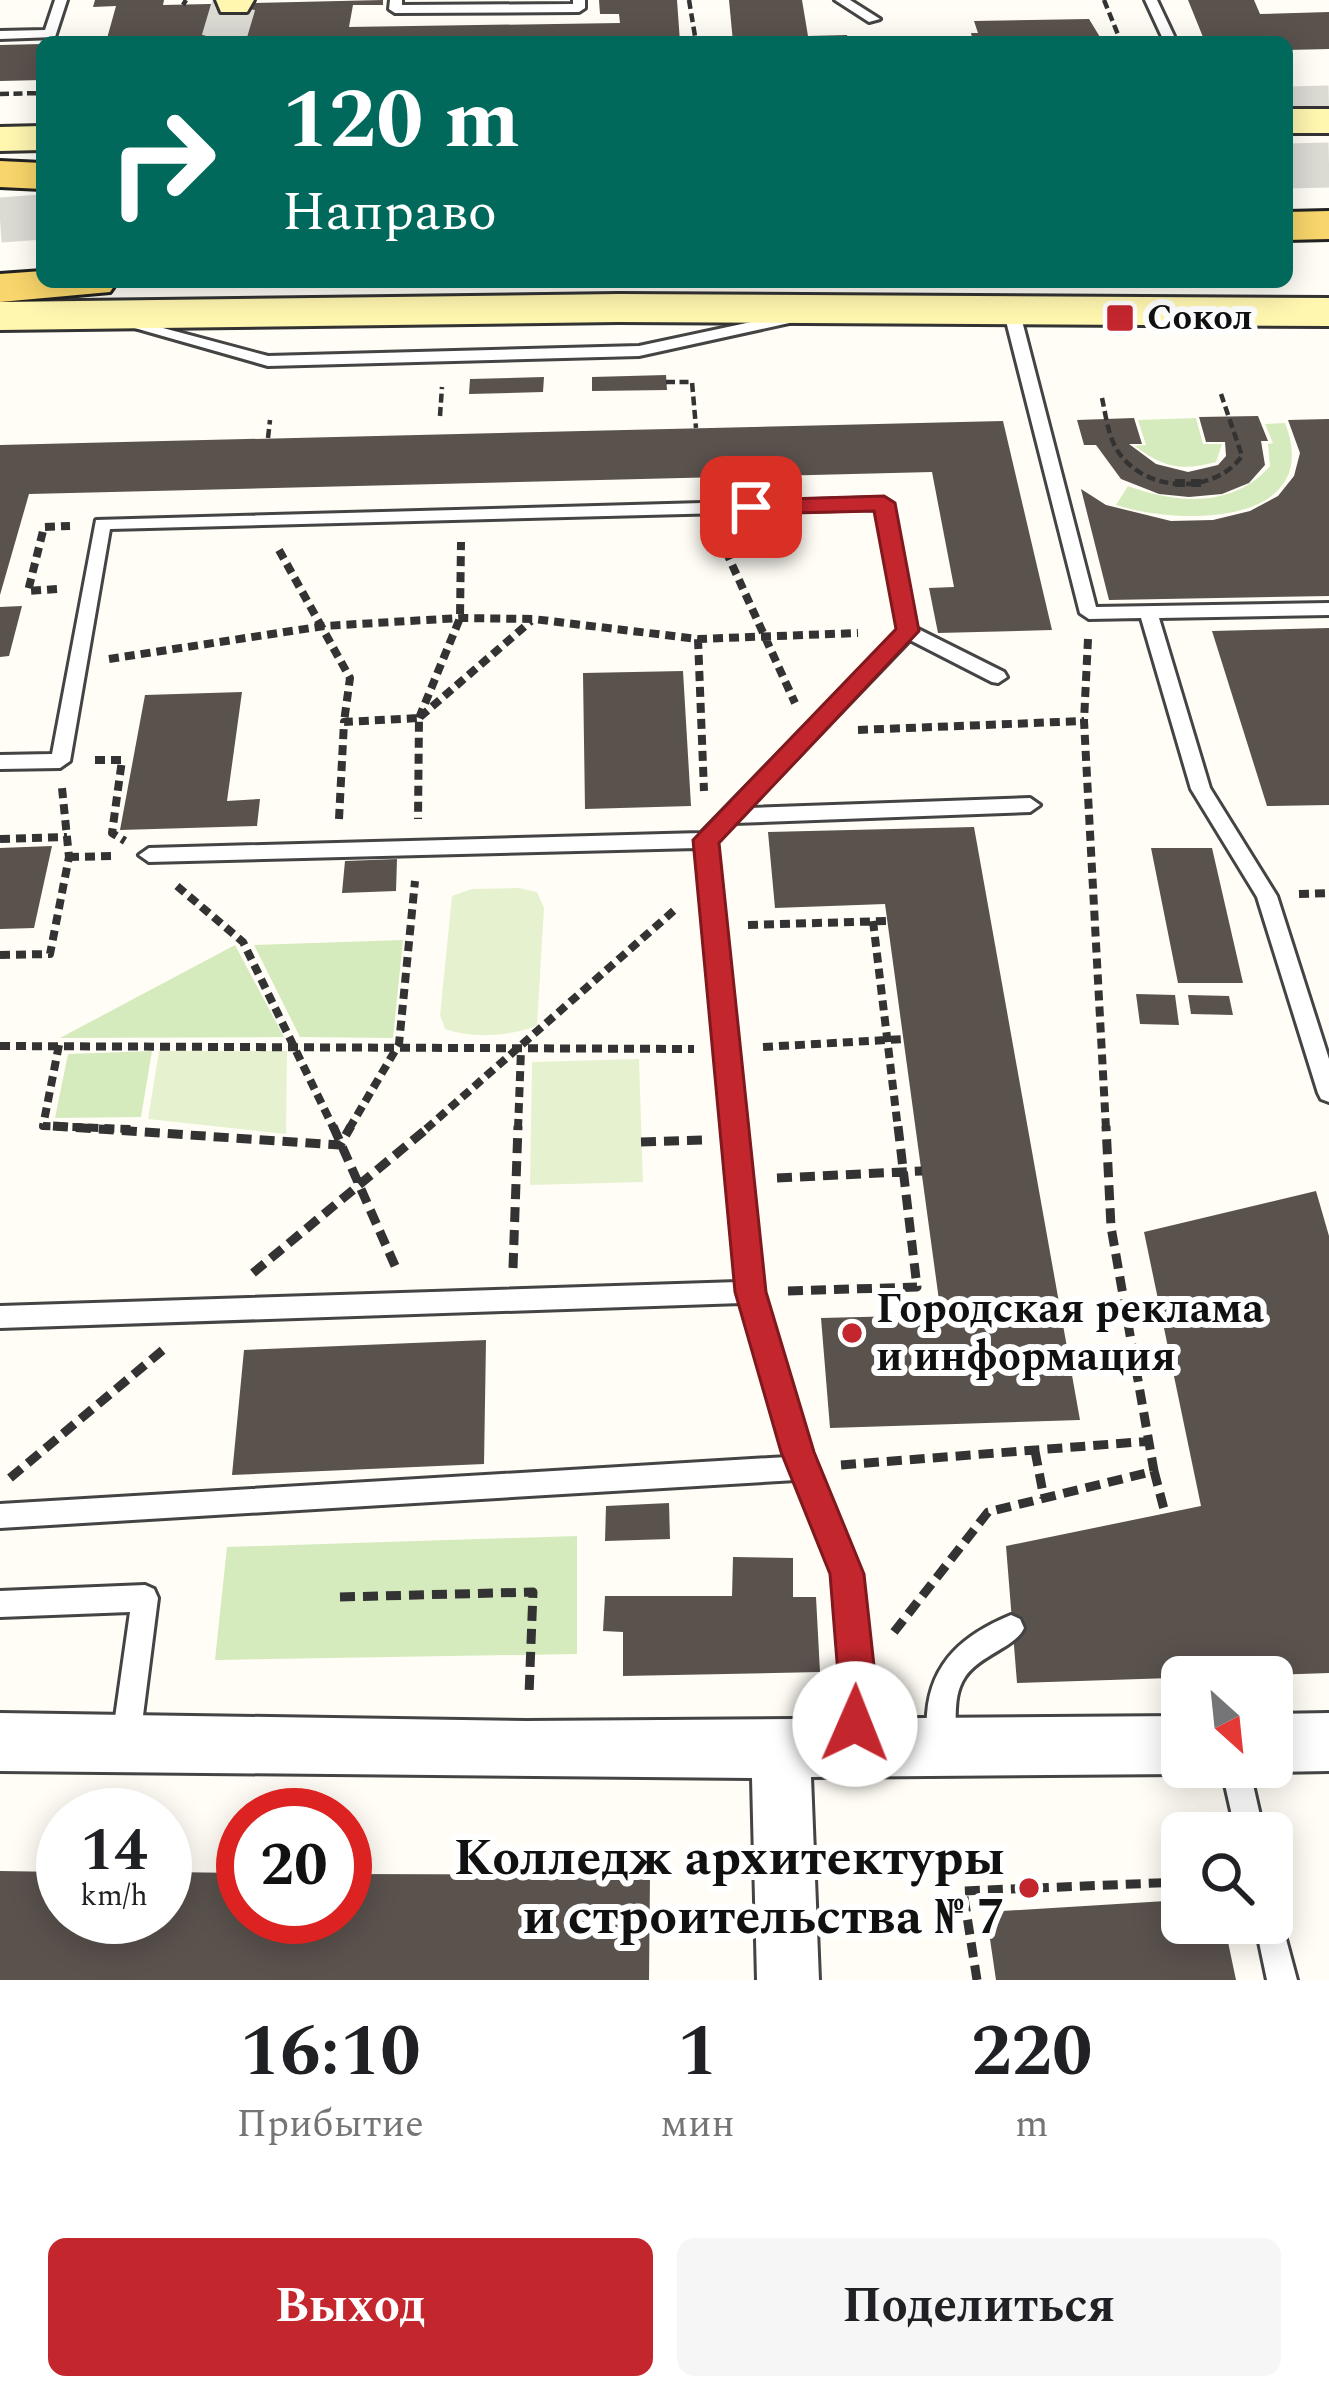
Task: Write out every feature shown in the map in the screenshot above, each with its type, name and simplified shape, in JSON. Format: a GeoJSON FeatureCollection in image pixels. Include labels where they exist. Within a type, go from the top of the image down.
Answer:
{"type":"FeatureCollection","features":[{"type":"Feature","properties":{"kind":"main road"},"geometry":{"type":"LineString","coordinates":[[1293,121],[1329,121]]}},
{"type":"Feature","properties":{"kind":"main road"},"geometry":{"type":"LineString","coordinates":[[0,139],[36,138]]}},
{"type":"Feature","properties":{"kind":"main road"},"geometry":{"type":"LineString","coordinates":[[0,174],[36,176]]}},
{"type":"Feature","properties":{"kind":"main road"},"geometry":{"type":"LineString","coordinates":[[1293,190],[1329,189]]}},
{"type":"Feature","properties":{"kind":"main road"},"geometry":{"type":"LineString","coordinates":[[1293,226],[1329,225]]}},
{"type":"Feature","properties":{"kind":"main road"},"geometry":{"type":"LineString","coordinates":[[0,288],[94,299],[1012,313],[1329,311]]}},
{"type":"Feature","properties":{"kind":"main road"},"geometry":{"type":"LineString","coordinates":[[618,308],[950,288]]}},
{"type":"Feature","properties":{"kind":"main road"},"geometry":{"type":"LineString","coordinates":[[0,316],[94,299]]}},
{"type":"Feature","properties":{"kind":"street"},"geometry":{"type":"LineString","coordinates":[[0,1742],[854,1751],[1161,1745]]}},
{"type":"Feature","properties":{"kind":"street"},"geometry":{"type":"LineString","coordinates":[[1293,1743],[1329,1742]]}},
{"type":"Feature","properties":{"kind":"street"},"geometry":{"type":"LineString","coordinates":[[781,1750],[788,1980]]}},
{"type":"Feature","properties":{"kind":"lane"},"geometry":{"type":"LineString","coordinates":[[0,35],[50,34],[61,0]]}},
{"type":"Feature","properties":{"kind":"lane"},"geometry":{"type":"LineString","coordinates":[[396,0],[395,9],[579,8],[579,0]]}},
{"type":"Feature","properties":{"kind":"lane"},"geometry":{"type":"LineString","coordinates":[[841,0],[874,19]]}},
{"type":"Feature","properties":{"kind":"lane"},"geometry":{"type":"LineString","coordinates":[[1151,0],[1168,36]]}},
{"type":"Feature","properties":{"kind":"lane"},"geometry":{"type":"LineString","coordinates":[[94,299],[268,361],[639,351],[830,311]]}},
{"type":"Feature","properties":{"kind":"lane"},"geometry":{"type":"LineString","coordinates":[[1012,313],[1089,613],[1329,608]]}},
{"type":"Feature","properties":{"kind":"lane"},"geometry":{"type":"LineString","coordinates":[[0,762],[60,761],[102,524],[884,503],[908,631]]}},
{"type":"Feature","properties":{"kind":"lane"},"geometry":{"type":"LineString","coordinates":[[1148,612],[1201,789],[1267,896],[1329,1094]]}},
{"type":"Feature","properties":{"kind":"lane"},"geometry":{"type":"LineString","coordinates":[[908,631],[998,677]]}},
{"type":"Feature","properties":{"kind":"lane"},"geometry":{"type":"LineString","coordinates":[[149,855],[706,840],[908,631]]}},
{"type":"Feature","properties":{"kind":"lane"},"geometry":{"type":"LineString","coordinates":[[730,816],[1030,806]]}},
{"type":"Feature","properties":{"kind":"lane"},"geometry":{"type":"LineString","coordinates":[[706,840],[751,1292],[803,1468],[847,1574],[858,1675],[854,1751]]}},
{"type":"Feature","properties":{"kind":"lane"},"geometry":{"type":"LineString","coordinates":[[0,1317],[751,1292]]}},
{"type":"Feature","properties":{"kind":"lane"},"geometry":{"type":"LineString","coordinates":[[0,1516],[803,1468]]}},
{"type":"Feature","properties":{"kind":"lane"},"geometry":{"type":"LineString","coordinates":[[0,1604],[145,1598],[126,1744]]}},
{"type":"Feature","properties":{"kind":"lane"},"geometry":{"type":"LineString","coordinates":[[942,1750],[937,1705],[946,1680],[976,1642],[1011,1628]]}},
{"type":"Feature","properties":{"kind":"lane"},"geometry":{"type":"LineString","coordinates":[[1274,1944],[1282,1980]]}},
{"type":"Feature","properties":{"kind":"path"},"geometry":{"type":"LineString","coordinates":[[689,0],[695,36]]}},
{"type":"Feature","properties":{"kind":"path"},"geometry":{"type":"LineString","coordinates":[[1104,0],[1119,36]]}},
{"type":"Feature","properties":{"kind":"path"},"geometry":{"type":"LineString","coordinates":[[0,94],[36,93]]}},
{"type":"Feature","properties":{"kind":"path"},"geometry":{"type":"LineString","coordinates":[[667,382],[692,382],[696,428]]}},
{"type":"Feature","properties":{"kind":"path"},"geometry":{"type":"LineString","coordinates":[[440,416],[442,387],[456,387]]}},
{"type":"Feature","properties":{"kind":"path"},"geometry":{"type":"LineString","coordinates":[[1102,398],[1115,445],[1136,469],[1170,483],[1196,483],[1224,476],[1242,456],[1221,394]]}},
{"type":"Feature","properties":{"kind":"path"},"geometry":{"type":"LineString","coordinates":[[268,438],[270,420]]}},
{"type":"Feature","properties":{"kind":"path"},"geometry":{"type":"LineString","coordinates":[[707,508],[760,636],[810,731],[1084,721]]}},
{"type":"Feature","properties":{"kind":"path"},"geometry":{"type":"LineString","coordinates":[[461,514],[460,618],[419,718],[533,619]]}},
{"type":"Feature","properties":{"kind":"path"},"geometry":{"type":"LineString","coordinates":[[261,520],[350,678],[344,722]]}},
{"type":"Feature","properties":{"kind":"path"},"geometry":{"type":"LineString","coordinates":[[90,587],[28,591],[44,527],[102,524]]}},
{"type":"Feature","properties":{"kind":"path"},"geometry":{"type":"LineString","coordinates":[[1089,613],[1084,721],[1111,1227],[1165,1513]]}},
{"type":"Feature","properties":{"kind":"path"},"geometry":{"type":"LineString","coordinates":[[77,664],[324,626],[460,618],[533,619],[698,639],[908,631]]}},
{"type":"Feature","properties":{"kind":"path"},"geometry":{"type":"LineString","coordinates":[[698,639],[706,840]]}},
{"type":"Feature","properties":{"kind":"path"},"geometry":{"type":"LineString","coordinates":[[0,956],[50,954],[69,857],[60,761],[122,760],[112,833],[149,855],[242,942],[296,1043],[411,1302]]}},
{"type":"Feature","properties":{"kind":"path"},"geometry":{"type":"LineString","coordinates":[[0,839],[67,837]]}},
{"type":"Feature","properties":{"kind":"path"},"geometry":{"type":"LineString","coordinates":[[0,1487],[521,1050],[710,879]]}},
{"type":"Feature","properties":{"kind":"path"},"geometry":{"type":"LineString","coordinates":[[751,1292],[917,1287],[874,921]]}},
{"type":"Feature","properties":{"kind":"path"},"geometry":{"type":"LineString","coordinates":[[716,926],[887,921]]}},
{"type":"Feature","properties":{"kind":"path"},"geometry":{"type":"LineString","coordinates":[[0,1046],[296,1043],[521,1050],[726,1048],[904,1039]]}},
{"type":"Feature","properties":{"kind":"path"},"geometry":{"type":"LineString","coordinates":[[59,1045],[43,1126],[136,1126],[258,1142],[340,1144]]}},
{"type":"Feature","properties":{"kind":"path"},"geometry":{"type":"LineString","coordinates":[[512,1299],[521,1050]]}},
{"type":"Feature","properties":{"kind":"path"},"geometry":{"type":"LineString","coordinates":[[641,1142],[736,1139]]}},
{"type":"Feature","properties":{"kind":"path"},"geometry":{"type":"LineString","coordinates":[[739,1180],[922,1171]]}},
{"type":"Feature","properties":{"kind":"path"},"geometry":{"type":"LineString","coordinates":[[803,1468],[1152,1441]]}},
{"type":"Feature","properties":{"kind":"path"},"geometry":{"type":"LineString","coordinates":[[1035,1450],[1044,1498]]}},
{"type":"Feature","properties":{"kind":"path"},"geometry":{"type":"LineString","coordinates":[[858,1675],[988,1512],[1154,1472]]}},
{"type":"Feature","properties":{"kind":"path"},"geometry":{"type":"LineString","coordinates":[[340,1597],[533,1592],[526,1750]]}},
{"type":"Feature","properties":{"kind":"path"},"geometry":{"type":"LineString","coordinates":[[976,1980],[963,1892],[1161,1883]]}},
{"type":"Feature","properties":{"kind":"green space"},"geometry":{"type":"Polygon","coordinates":[[[1196,418],[1203,444],[1222,444],[1216,462],[1173,466],[1135,446],[1146,445],[1138,420],[1196,418]]]}},
{"type":"Feature","properties":{"kind":"green space"},"geometry":{"type":"Polygon","coordinates":[[[1285,423],[1292,457],[1284,482],[1266,500],[1208,515],[1175,516],[1116,505],[1128,486],[1185,499],[1222,496],[1239,489],[1270,466],[1268,444],[1273,443],[1265,424],[1285,423]]]}},
{"type":"Feature","properties":{"kind":"green space"},"geometry":{"type":"Polygon","coordinates":[[[472,889],[537,892],[544,908],[537,1026],[491,1035],[445,1029],[440,1015],[452,896],[472,889]]]}},
{"type":"Feature","properties":{"kind":"green space"},"geometry":{"type":"Polygon","coordinates":[[[403,940],[393,1038],[300,1037],[254,945],[403,940]]]}},
{"type":"Feature","properties":{"kind":"green space"},"geometry":{"type":"Polygon","coordinates":[[[235,945],[284,1037],[60,1038],[235,945]]]}},
{"type":"Feature","properties":{"kind":"green space"},"geometry":{"type":"Polygon","coordinates":[[[152,1051],[141,1117],[55,1118],[68,1054],[152,1051]]]}},
{"type":"Feature","properties":{"kind":"green space"},"geometry":{"type":"Polygon","coordinates":[[[159,1051],[287,1051],[286,1134],[148,1119],[159,1051]]]}},
{"type":"Feature","properties":{"kind":"green space"},"geometry":{"type":"Polygon","coordinates":[[[639,1059],[643,1182],[530,1185],[532,1062],[639,1059]]]}},
{"type":"Feature","properties":{"kind":"green space"},"geometry":{"type":"Polygon","coordinates":[[[577,1536],[577,1654],[215,1660],[227,1547],[577,1536]]]}},
{"type":"Feature","properties":{"kind":"building"},"geometry":{"type":"Polygon","coordinates":[[[95,0],[164,0],[163,5],[383,0],[383,5],[353,5],[349,27],[620,23],[619,14],[600,14],[599,0],[677,0],[680,36],[108,36],[116,6],[93,7],[95,0]]]}},
{"type":"Feature","properties":{"kind":"building"},"geometry":{"type":"Polygon","coordinates":[[[729,0],[802,0],[808,36],[732,36],[729,0]]]}},
{"type":"Feature","properties":{"kind":"building"},"geometry":{"type":"Polygon","coordinates":[[[1188,0],[1254,0],[1260,14],[1329,12],[1329,49],[1293,50],[1293,36],[1203,36],[1188,0]]]}},
{"type":"Feature","properties":{"kind":"building"},"geometry":{"type":"Polygon","coordinates":[[[1089,19],[1099,36],[972,36],[978,33],[974,21],[1089,19]]]}},
{"type":"Feature","properties":{"kind":"building"},"geometry":{"type":"Polygon","coordinates":[[[36,44],[36,80],[0,81],[0,45],[36,44]]]}},
{"type":"Feature","properties":{"kind":"building"},"geometry":{"type":"Polygon","coordinates":[[[666,375],[667,390],[592,391],[592,377],[666,375]]]}},
{"type":"Feature","properties":{"kind":"building"},"geometry":{"type":"Polygon","coordinates":[[[544,377],[543,392],[469,394],[470,379],[544,377]]]}},
{"type":"Feature","properties":{"kind":"building"},"geometry":{"type":"Polygon","coordinates":[[[1258,416],[1268,441],[1261,441],[1265,465],[1249,483],[1222,494],[1189,497],[1159,494],[1121,479],[1096,445],[1084,445],[1077,420],[1134,418],[1142,444],[1129,444],[1156,464],[1188,472],[1218,465],[1226,456],[1225,442],[1206,442],[1199,417],[1258,416]]]}},
{"type":"Feature","properties":{"kind":"building"},"geometry":{"type":"Polygon","coordinates":[[[1329,419],[1329,596],[1109,600],[1081,489],[1106,505],[1171,521],[1213,520],[1250,511],[1278,496],[1294,476],[1300,453],[1288,420],[1329,419]]]}},
{"type":"Feature","properties":{"kind":"building"},"geometry":{"type":"Polygon","coordinates":[[[1003,421],[1052,630],[938,633],[929,588],[954,587],[932,472],[29,494],[0,595],[0,445],[1003,421]]]}},
{"type":"Feature","properties":{"kind":"building"},"geometry":{"type":"Polygon","coordinates":[[[22,606],[9,656],[0,657],[0,607],[22,606]]]}},
{"type":"Feature","properties":{"kind":"building"},"geometry":{"type":"Polygon","coordinates":[[[1329,628],[1329,805],[1267,806],[1212,631],[1329,628]]]}},
{"type":"Feature","properties":{"kind":"building"},"geometry":{"type":"Polygon","coordinates":[[[683,671],[691,806],[585,809],[583,673],[683,671]]]}},
{"type":"Feature","properties":{"kind":"building"},"geometry":{"type":"Polygon","coordinates":[[[242,692],[227,801],[260,799],[257,826],[120,830],[145,695],[242,692]]]}},
{"type":"Feature","properties":{"kind":"building"},"geometry":{"type":"Polygon","coordinates":[[[974,827],[1080,1420],[830,1428],[821,1318],[941,1315],[885,904],[775,908],[768,832],[974,827]]]}},
{"type":"Feature","properties":{"kind":"building"},"geometry":{"type":"Polygon","coordinates":[[[52,846],[34,928],[0,929],[0,848],[52,846]]]}},
{"type":"Feature","properties":{"kind":"building"},"geometry":{"type":"Polygon","coordinates":[[[1151,848],[1212,848],[1243,983],[1178,983],[1151,848]]]}},
{"type":"Feature","properties":{"kind":"building"},"geometry":{"type":"Polygon","coordinates":[[[397,859],[396,891],[342,893],[345,861],[397,859]]]}},
{"type":"Feature","properties":{"kind":"building"},"geometry":{"type":"Polygon","coordinates":[[[1136,994],[1175,995],[1179,1025],[1140,1024],[1136,994]]]}},
{"type":"Feature","properties":{"kind":"building"},"geometry":{"type":"Polygon","coordinates":[[[1188,995],[1229,996],[1233,1015],[1191,1014],[1188,995]]]}},
{"type":"Feature","properties":{"kind":"building"},"geometry":{"type":"Polygon","coordinates":[[[1316,1191],[1329,1236],[1329,1673],[1293,1674],[1293,1656],[1161,1656],[1161,1678],[1017,1683],[1006,1546],[1201,1506],[1144,1232],[1316,1191]]]}},
{"type":"Feature","properties":{"kind":"building"},"geometry":{"type":"Polygon","coordinates":[[[486,1340],[484,1464],[232,1475],[244,1350],[486,1340]]]}},
{"type":"Feature","properties":{"kind":"building"},"geometry":{"type":"Polygon","coordinates":[[[669,1503],[670,1539],[605,1541],[606,1506],[669,1503]]]}},
{"type":"Feature","properties":{"kind":"building"},"geometry":{"type":"Polygon","coordinates":[[[733,1557],[793,1558],[793,1597],[816,1597],[820,1672],[623,1676],[623,1632],[603,1631],[605,1596],[732,1596],[733,1557]]]}},
{"type":"Feature","properties":{"kind":"building"},"geometry":{"type":"Polygon","coordinates":[[[0,1871],[36,1872],[36,1944],[192,1944],[192,1872],[216,1873],[216,1944],[372,1944],[372,1874],[650,1875],[649,1980],[0,1980],[0,1871]]]}},
{"type":"Feature","properties":{"kind":"building"},"geometry":{"type":"Polygon","coordinates":[[[1161,1901],[1161,1944],[1228,1944],[1236,1980],[996,1980],[986,1912],[1161,1901]]]}},
{"type":"Feature","properties":{"kind":"tunnel"},"geometry":{"type":"LineString","coordinates":[[224,36],[234,4]]}},
{"type":"Feature","properties":{"kind":"tunnel"},"geometry":{"type":"LineString","coordinates":[[1293,109],[1329,108]]}},
{"type":"Feature","properties":{"kind":"tunnel"},"geometry":{"type":"LineString","coordinates":[[1293,166],[1329,165]]}},
{"type":"Feature","properties":{"kind":"tunnel"},"geometry":{"type":"LineString","coordinates":[[0,220],[36,217]]}},
{"type":"Feature","properties":{"kind":"place","name":"Сокол"},"geometry":{"type":"Point","coordinates":[1120,318]}},
{"type":"Feature","properties":{"kind":"place","name":"Городская реклама и информация"},"geometry":{"type":"Point","coordinates":[852,1333]}},
{"type":"Feature","properties":{"kind":"place","name":"Колледж архитектуры и строительства № 7"},"geometry":{"type":"Point","coordinates":[1029,1888]}},
{"type":"Feature","properties":{"kind":"route"},"geometry":{"type":"LineString","coordinates":[[751,507],[884,503],[908,631],[706,840],[751,1292],[797,1452],[847,1574],[858,1675],[855,1724]]}}]}
